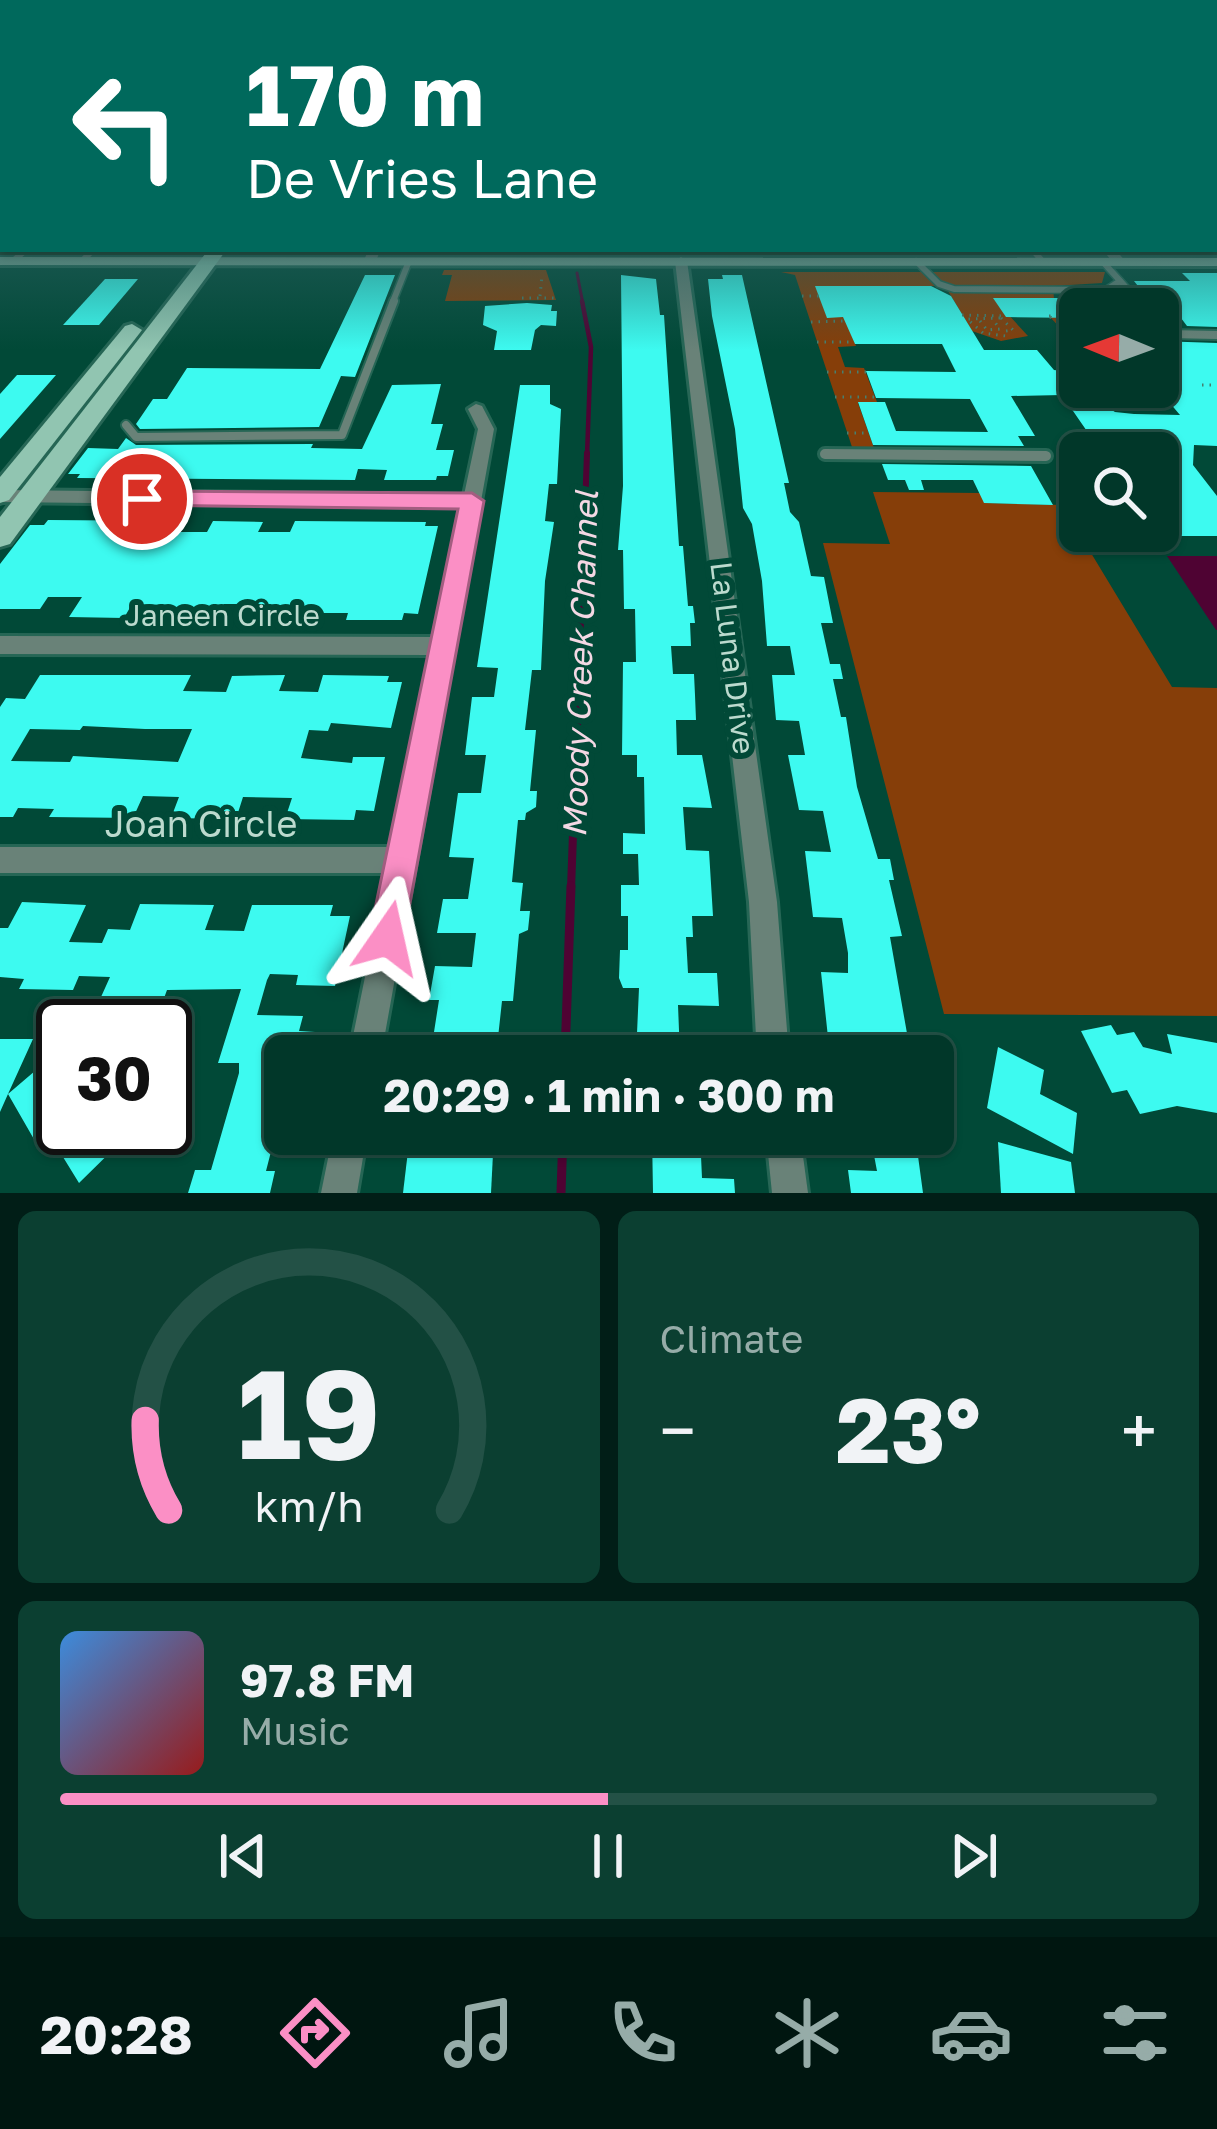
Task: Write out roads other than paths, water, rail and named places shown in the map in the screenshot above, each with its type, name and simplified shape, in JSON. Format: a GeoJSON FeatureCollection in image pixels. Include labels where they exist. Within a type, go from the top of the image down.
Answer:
{"type":"FeatureCollection","features":[{"type":"Feature","properties":{"kind":"main road"},"geometry":{"type":"LineString","coordinates":[[0,537],[10,496],[203,254]]}},
{"type":"Feature","properties":{"kind":"main road"},"geometry":{"type":"LineString","coordinates":[[13,257],[372,255],[410,261],[524,255],[916,262],[1037,255],[1217,262]]}},
{"type":"Feature","properties":{"kind":"street","name":"La Luna Drive"},"geometry":{"type":"LineString","coordinates":[[681,261],[763,902],[772,1035]]}},
{"type":"Feature","properties":{"kind":"street"},"geometry":{"type":"LineString","coordinates":[[369,1035],[486,429],[476,409]]}},
{"type":"Feature","properties":{"kind":"street"},"geometry":{"type":"LineString","coordinates":[[10,496],[472,501]]}},
{"type":"Feature","properties":{"kind":"street","name":"Janeen Circle"},"geometry":{"type":"LineString","coordinates":[[0,645],[444,646]]}},
{"type":"Feature","properties":{"kind":"street","name":"Joan Circle"},"geometry":{"type":"LineString","coordinates":[[0,860],[403,860]]}},
{"type":"Feature","properties":{"kind":"street"},"geometry":{"type":"LineString","coordinates":[[339,1193],[346,1155]]}},
{"type":"Feature","properties":{"kind":"street"},"geometry":{"type":"LineString","coordinates":[[785,1155],[790,1193]]}},
{"type":"Feature","properties":{"kind":"lane"},"geometry":{"type":"LineString","coordinates":[[1110,258],[1126,288]]}},
{"type":"Feature","properties":{"kind":"lane"},"geometry":{"type":"LineString","coordinates":[[126,425],[136,437],[343,435],[410,261]]}},
{"type":"Feature","properties":{"kind":"lane"},"geometry":{"type":"LineString","coordinates":[[916,262],[939,284],[954,289],[1106,290],[1120,281]]}},
{"type":"Feature","properties":{"kind":"lane"},"geometry":{"type":"LineString","coordinates":[[1179,334],[1217,335]]}},
{"type":"Feature","properties":{"kind":"lane"},"geometry":{"type":"LineString","coordinates":[[825,454],[1046,456]]}},
{"type":"Feature","properties":{"kind":"waterway","name":"Moody Creek Channel"},"geometry":{"type":"LineString","coordinates":[[577,273],[583,304]]}},
{"type":"Feature","properties":{"kind":"waterway","name":"Moody Creek Channel"},"geometry":{"type":"LineString","coordinates":[[582,301],[591,347],[587,456]]}},
{"type":"Feature","properties":{"kind":"waterway","name":"Moody Creek Channel"},"geometry":{"type":"LineString","coordinates":[[580,647],[587,453]]}},
{"type":"Feature","properties":{"kind":"waterway","name":"Moody Creek Channel"},"geometry":{"type":"LineString","coordinates":[[571,889],[580,644]]}},
{"type":"Feature","properties":{"kind":"waterway","name":"Moody Creek Channel"},"geometry":{"type":"LineString","coordinates":[[566,1035],[571,886]]}},
{"type":"Feature","properties":{"kind":"waterway","name":"Moody Creek Channel"},"geometry":{"type":"LineString","coordinates":[[561,1193],[562,1155]]}}]}
